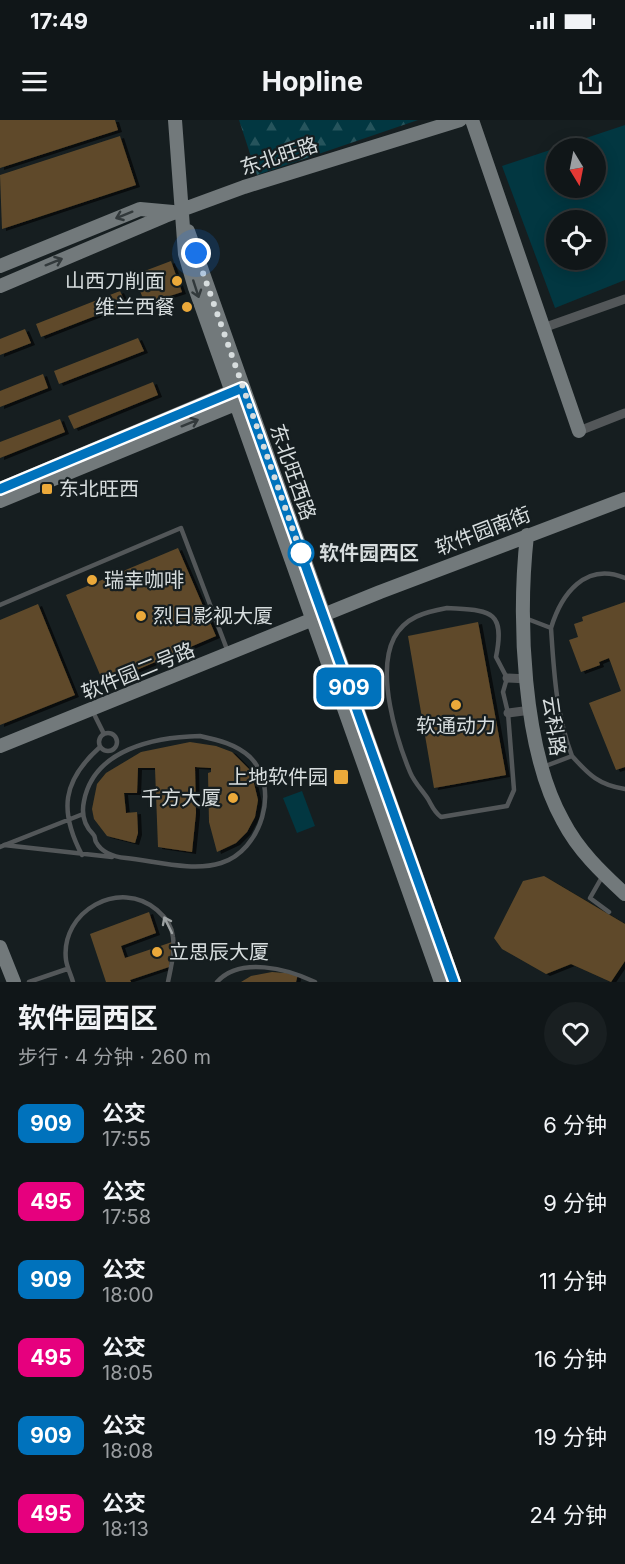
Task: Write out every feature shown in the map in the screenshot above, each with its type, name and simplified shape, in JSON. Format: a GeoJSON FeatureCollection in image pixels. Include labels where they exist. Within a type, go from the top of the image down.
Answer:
{"type":"FeatureCollection","features":[{"type":"Feature","properties":{"kind":"street","name":"东北旺西路"},"geometry":{"type":"LineString","coordinates":[[175,120],[181,212],[239,395],[318,617],[454,982]]}},
{"type":"Feature","properties":{"kind":"street","name":"东北旺路"},"geometry":{"type":"LineString","coordinates":[[0,286],[244,187],[460,120]]}},
{"type":"Feature","properties":{"kind":"street"},"geometry":{"type":"LineString","coordinates":[[472,120],[579,431],[625,413]]}},
{"type":"Feature","properties":{"kind":"street","name":"东北旺路"},"geometry":{"type":"LineString","coordinates":[[0,266],[140,209],[181,212]]}},
{"type":"Feature","properties":{"kind":"street"},"geometry":{"type":"LineString","coordinates":[[543,328],[625,299]]}},
{"type":"Feature","properties":{"kind":"street"},"geometry":{"type":"LineString","coordinates":[[0,489],[239,395]]}},
{"type":"Feature","properties":{"kind":"street"},"geometry":{"type":"LineString","coordinates":[[0,501],[239,395]]}},
{"type":"Feature","properties":{"kind":"street","name":"软件园南街"},"geometry":{"type":"LineString","coordinates":[[318,617],[625,499]]}},
{"type":"Feature","properties":{"kind":"street","name":"云科路"},"geometry":{"type":"LineString","coordinates":[[527,535],[525,618],[528,679],[540,769],[563,822],[604,874],[625,894]]}},
{"type":"Feature","properties":{"kind":"street","name":"东北旺西路"},"geometry":{"type":"LineString","coordinates":[[318,617],[441,982]]}},
{"type":"Feature","properties":{"kind":"street","name":"软件园二号路"},"geometry":{"type":"LineString","coordinates":[[0,746],[318,617]]}},
{"type":"Feature","properties":{"kind":"street"},"geometry":{"type":"LineString","coordinates":[[507,678],[528,679]]}},
{"type":"Feature","properties":{"kind":"street"},"geometry":{"type":"LineString","coordinates":[[508,713],[531,710]]}},
{"type":"Feature","properties":{"kind":"street"},"geometry":{"type":"LineString","coordinates":[[0,947],[14,982]]}},
{"type":"Feature","properties":{"kind":"lane"},"geometry":{"type":"LineString","coordinates":[[0,605],[181,528],[229,654]]}},
{"type":"Feature","properties":{"kind":"lane"},"geometry":{"type":"LineString","coordinates":[[625,578],[604,574],[582,579],[566,594],[551,628],[557,704],[562,730],[572,756],[587,773],[606,786],[625,789]]}},
{"type":"Feature","properties":{"kind":"lane"},"geometry":{"type":"LineString","coordinates":[[447,608],[485,611],[494,617],[501,634],[496,657],[507,678],[503,692],[508,713],[514,790],[512,800],[507,806],[441,817],[434,812],[411,774],[398,737],[387,674],[387,660],[394,637],[403,625],[420,614],[447,608]]}},
{"type":"Feature","properties":{"kind":"lane"},"geometry":{"type":"LineString","coordinates":[[525,618],[551,628]]}},
{"type":"Feature","properties":{"kind":"lane"},"geometry":{"type":"LineString","coordinates":[[92,710],[104,734]]}},
{"type":"Feature","properties":{"kind":"lane"},"geometry":{"type":"LineString","coordinates":[[2,846],[196,866],[223,863],[252,842],[262,821],[264,802],[262,781],[255,763],[249,756],[223,741],[201,736],[177,737],[114,753],[107,752],[100,747],[99,741],[104,734]]}},
{"type":"Feature","properties":{"kind":"lane"},"geometry":{"type":"LineString","coordinates":[[104,734],[114,734],[117,746],[87,788],[83,814],[88,831],[94,834],[96,842],[113,857]]}},
{"type":"Feature","properties":{"kind":"lane"},"geometry":{"type":"LineString","coordinates":[[82,855],[67,820],[66,802],[73,781],[82,766],[100,747]]}},
{"type":"Feature","properties":{"kind":"lane"},"geometry":{"type":"LineString","coordinates":[[540,769],[572,756]]}},
{"type":"Feature","properties":{"kind":"lane"},"geometry":{"type":"LineString","coordinates":[[2,846],[83,814]]}},
{"type":"Feature","properties":{"kind":"lane"},"geometry":{"type":"LineString","coordinates":[[604,874],[590,898],[609,912]]}},
{"type":"Feature","properties":{"kind":"lane"},"geometry":{"type":"LineString","coordinates":[[73,982],[66,958],[70,934],[78,918],[100,900],[136,897],[165,916],[173,935],[168,982]]}},
{"type":"Feature","properties":{"kind":"lane"},"geometry":{"type":"LineString","coordinates":[[218,982],[230,972],[256,968],[277,970],[315,982]]}},
{"type":"Feature","properties":{"kind":"lane"},"geometry":{"type":"LineString","coordinates":[[29,982],[67,969]]}},
{"type":"Feature","properties":{"kind":"green space"},"geometry":{"type":"Polygon","coordinates":[[[239,120],[418,120],[257,175],[239,120]]]}},
{"type":"Feature","properties":{"kind":"green space"},"geometry":{"type":"Polygon","coordinates":[[[625,125],[625,280],[555,308],[502,166],[546,151],[546,198],[606,198],[606,138],[586,138],[625,125]]]}},
{"type":"Feature","properties":{"kind":"green space"},"geometry":{"type":"Polygon","coordinates":[[[302,791],[315,826],[297,833],[283,798],[302,791]]]}},
{"type":"Feature","properties":{"kind":"building"},"geometry":{"type":"Polygon","coordinates":[[[0,120],[115,120],[118,130],[0,168],[0,120]]]}},
{"type":"Feature","properties":{"kind":"building"},"geometry":{"type":"Polygon","coordinates":[[[120,136],[136,185],[2,229],[0,175],[120,136]]]}},
{"type":"Feature","properties":{"kind":"building"},"geometry":{"type":"Polygon","coordinates":[[[171,261],[182,292],[145,304],[134,275],[171,261]]]}},
{"type":"Feature","properties":{"kind":"building"},"geometry":{"type":"Polygon","coordinates":[[[120,291],[126,304],[41,337],[36,324],[120,291]]]}},
{"type":"Feature","properties":{"kind":"building"},"geometry":{"type":"Polygon","coordinates":[[[25,329],[31,343],[0,355],[0,339],[25,329]]]}},
{"type":"Feature","properties":{"kind":"building"},"geometry":{"type":"Polygon","coordinates":[[[138,338],[144,351],[59,384],[54,371],[138,338]]]}},
{"type":"Feature","properties":{"kind":"building"},"geometry":{"type":"Polygon","coordinates":[[[43,374],[48,388],[0,407],[0,391],[43,374]]]}},
{"type":"Feature","properties":{"kind":"building"},"geometry":{"type":"Polygon","coordinates":[[[153,382],[158,395],[74,429],[68,416],[153,382]]]}},
{"type":"Feature","properties":{"kind":"building"},"geometry":{"type":"Polygon","coordinates":[[[60,419],[65,432],[0,458],[0,442],[60,419]]]}},
{"type":"Feature","properties":{"kind":"building","name":"烈日影视大厦"},"geometry":{"type":"Polygon","coordinates":[[[178,548],[216,636],[104,684],[66,595],[178,548]]]}},
{"type":"Feature","properties":{"kind":"building"},"geometry":{"type":"Polygon","coordinates":[[[625,602],[625,767],[616,770],[589,703],[621,691],[609,658],[599,662],[600,665],[581,672],[569,640],[578,637],[574,624],[583,621],[582,617],[625,602]]]}},
{"type":"Feature","properties":{"kind":"building"},"geometry":{"type":"Polygon","coordinates":[[[38,604],[75,695],[0,725],[0,620],[38,604]]]}},
{"type":"Feature","properties":{"kind":"building","name":"软通动力"},"geometry":{"type":"Polygon","coordinates":[[[478,622],[506,775],[434,788],[408,636],[478,622]]]}},
{"type":"Feature","properties":{"kind":"building","name":"千方大厦"},"geometry":{"type":"Polygon","coordinates":[[[190,742],[216,746],[232,752],[251,771],[258,800],[255,817],[247,832],[236,843],[217,852],[209,822],[208,773],[211,772],[211,768],[195,767],[196,813],[192,852],[158,847],[155,768],[138,768],[137,793],[124,793],[126,813],[137,812],[138,833],[135,843],[107,836],[94,819],[92,809],[97,784],[106,773],[141,752],[190,742]]]}},
{"type":"Feature","properties":{"kind":"building"},"geometry":{"type":"Polygon","coordinates":[[[544,876],[625,924],[625,961],[611,982],[571,964],[546,974],[502,949],[494,938],[523,881],[544,876]]]}},
{"type":"Feature","properties":{"kind":"building","name":"立思辰大厦"},"geometry":{"type":"Polygon","coordinates":[[[149,912],[156,933],[121,946],[125,958],[172,942],[169,967],[130,980],[131,982],[106,982],[90,934],[149,912]]]}},
{"type":"Feature","properties":{"kind":"building"},"geometry":{"type":"Polygon","coordinates":[[[272,972],[298,974],[296,982],[241,982],[251,976],[272,972]]]}},
{"type":"Feature","properties":{"kind":"bus line","name":"909"},"geometry":{"type":"LineString","coordinates":[[0,489],[242,388],[454,982]]}},
{"type":"Feature","properties":{"kind":"place","name":"山西刀削面"},"geometry":{"type":"Point","coordinates":[177,281]}},
{"type":"Feature","properties":{"kind":"place","name":"维兰西餐"},"geometry":{"type":"Point","coordinates":[187,307]}},
{"type":"Feature","properties":{"kind":"place","name":"东北旺西"},"geometry":{"type":"Point","coordinates":[47,489]}},
{"type":"Feature","properties":{"kind":"place","name":"软件园西区"},"geometry":{"type":"Point","coordinates":[301,553]}},
{"type":"Feature","properties":{"kind":"place","name":"瑞幸咖啡"},"geometry":{"type":"Point","coordinates":[92,580]}},
{"type":"Feature","properties":{"kind":"place","name":"烈日影视大厦"},"geometry":{"type":"Point","coordinates":[141,616]}},
{"type":"Feature","properties":{"kind":"place","name":"软通动力"},"geometry":{"type":"Point","coordinates":[456,705]}},
{"type":"Feature","properties":{"kind":"place","name":"上地软件园"},"geometry":{"type":"Point","coordinates":[341,777]}},
{"type":"Feature","properties":{"kind":"place","name":"千方大厦"},"geometry":{"type":"Point","coordinates":[233,798]}},
{"type":"Feature","properties":{"kind":"place","name":"立思辰大厦"},"geometry":{"type":"Point","coordinates":[157,952]}},
{"type":"Feature","properties":{"kind":"route"},"geometry":{"type":"LineString","coordinates":[[196,253],[301,553]]}}]}
